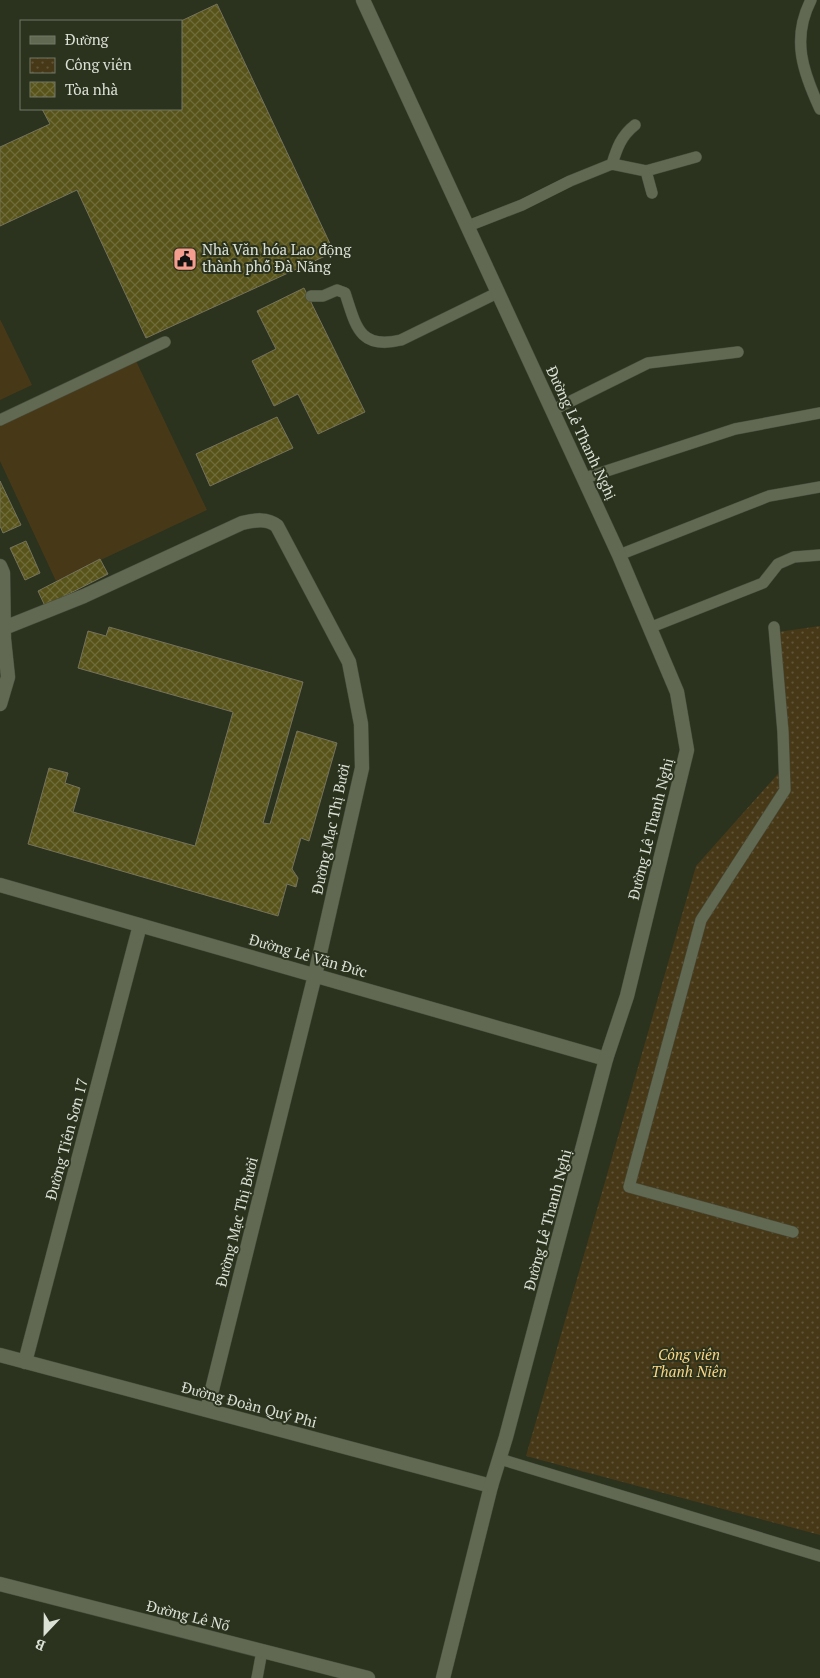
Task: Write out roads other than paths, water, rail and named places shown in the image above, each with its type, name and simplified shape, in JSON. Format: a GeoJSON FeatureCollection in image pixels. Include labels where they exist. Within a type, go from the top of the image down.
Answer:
{"type":"FeatureCollection","features":[{"type":"Feature","properties":{"kind":"street","name":"Đường Lê Thanh Nghị"},"geometry":{"type":"LineString","coordinates":[[364,0],[619,555],[676,692],[688,750],[626,996],[606,1059],[500,1460],[491,1486],[443,1678]]}},
{"type":"Feature","properties":{"kind":"street","name":"Đường Mạc Thị Bưởi"},"geometry":{"type":"LineString","coordinates":[[2,635],[242,523],[261,520],[272,522],[277,526],[350,662],[360,724],[362,768],[315,975],[207,1410]]}},
{"type":"Feature","properties":{"kind":"street"},"geometry":{"type":"LineString","coordinates":[[0,566],[3,573],[2,635],[8,677],[0,704]]}},
{"type":"Feature","properties":{"kind":"street","name":"Đường Lê Văn Đức"},"geometry":{"type":"LineString","coordinates":[[0,885],[606,1059]]}},
{"type":"Feature","properties":{"kind":"street","name":"Đường Tiên Sơn 17"},"geometry":{"type":"LineString","coordinates":[[25,1362],[140,925]]}},
{"type":"Feature","properties":{"kind":"street","name":"Đường Đoàn Quý Phi"},"geometry":{"type":"LineString","coordinates":[[0,1355],[491,1486]]}},
{"type":"Feature","properties":{"kind":"street","name":"Đường Lê Nổ"},"geometry":{"type":"LineString","coordinates":[[0,1584],[368,1678]]}},
{"type":"Feature","properties":{"kind":"lane"},"geometry":{"type":"LineString","coordinates":[[811,0],[804,14],[801,34],[802,64],[820,109]]}},
{"type":"Feature","properties":{"kind":"lane"},"geometry":{"type":"LineString","coordinates":[[612,164],[618,145],[625,133],[635,125]]}},
{"type":"Feature","properties":{"kind":"lane"},"geometry":{"type":"LineString","coordinates":[[468,226],[522,205],[570,181],[612,164],[646,171],[696,156]]}},
{"type":"Feature","properties":{"kind":"lane"},"geometry":{"type":"LineString","coordinates":[[646,171],[652,193]]}},
{"type":"Feature","properties":{"kind":"lane"},"geometry":{"type":"LineString","coordinates":[[311,296],[323,296],[337,290],[345,293],[357,330],[365,338],[384,344],[401,340],[497,293]]}},
{"type":"Feature","properties":{"kind":"lane"},"geometry":{"type":"LineString","coordinates":[[0,420],[165,342]]}},
{"type":"Feature","properties":{"kind":"lane"},"geometry":{"type":"LineString","coordinates":[[553,410],[648,363],[738,352]]}},
{"type":"Feature","properties":{"kind":"lane"},"geometry":{"type":"LineString","coordinates":[[585,478],[735,429],[820,413]]}},
{"type":"Feature","properties":{"kind":"lane"},"geometry":{"type":"LineString","coordinates":[[619,555],[769,496],[820,487]]}},
{"type":"Feature","properties":{"kind":"lane"},"geometry":{"type":"LineString","coordinates":[[649,628],[763,583],[778,564],[794,557],[820,555]]}},
{"type":"Feature","properties":{"kind":"lane"},"geometry":{"type":"LineString","coordinates":[[774,627],[784,732],[784,790],[701,920],[629,1187],[793,1232]]}},
{"type":"Feature","properties":{"kind":"lane"},"geometry":{"type":"LineString","coordinates":[[500,1460],[820,1556]]}},
{"type":"Feature","properties":{"kind":"lane"},"geometry":{"type":"LineString","coordinates":[[257,1678],[262,1651]]}},
{"type":"Feature","properties":{"kind":"place","name":"Nhà Văn hóa Lao động thành phố Đà Nẵng"},"geometry":{"type":"Point","coordinates":[185,259]}},
{"type":"Feature","properties":{"kind":"park label","name":"Công viên Thanh Niên"},"geometry":{"type":"Point","coordinates":[689,1364]}}]}
